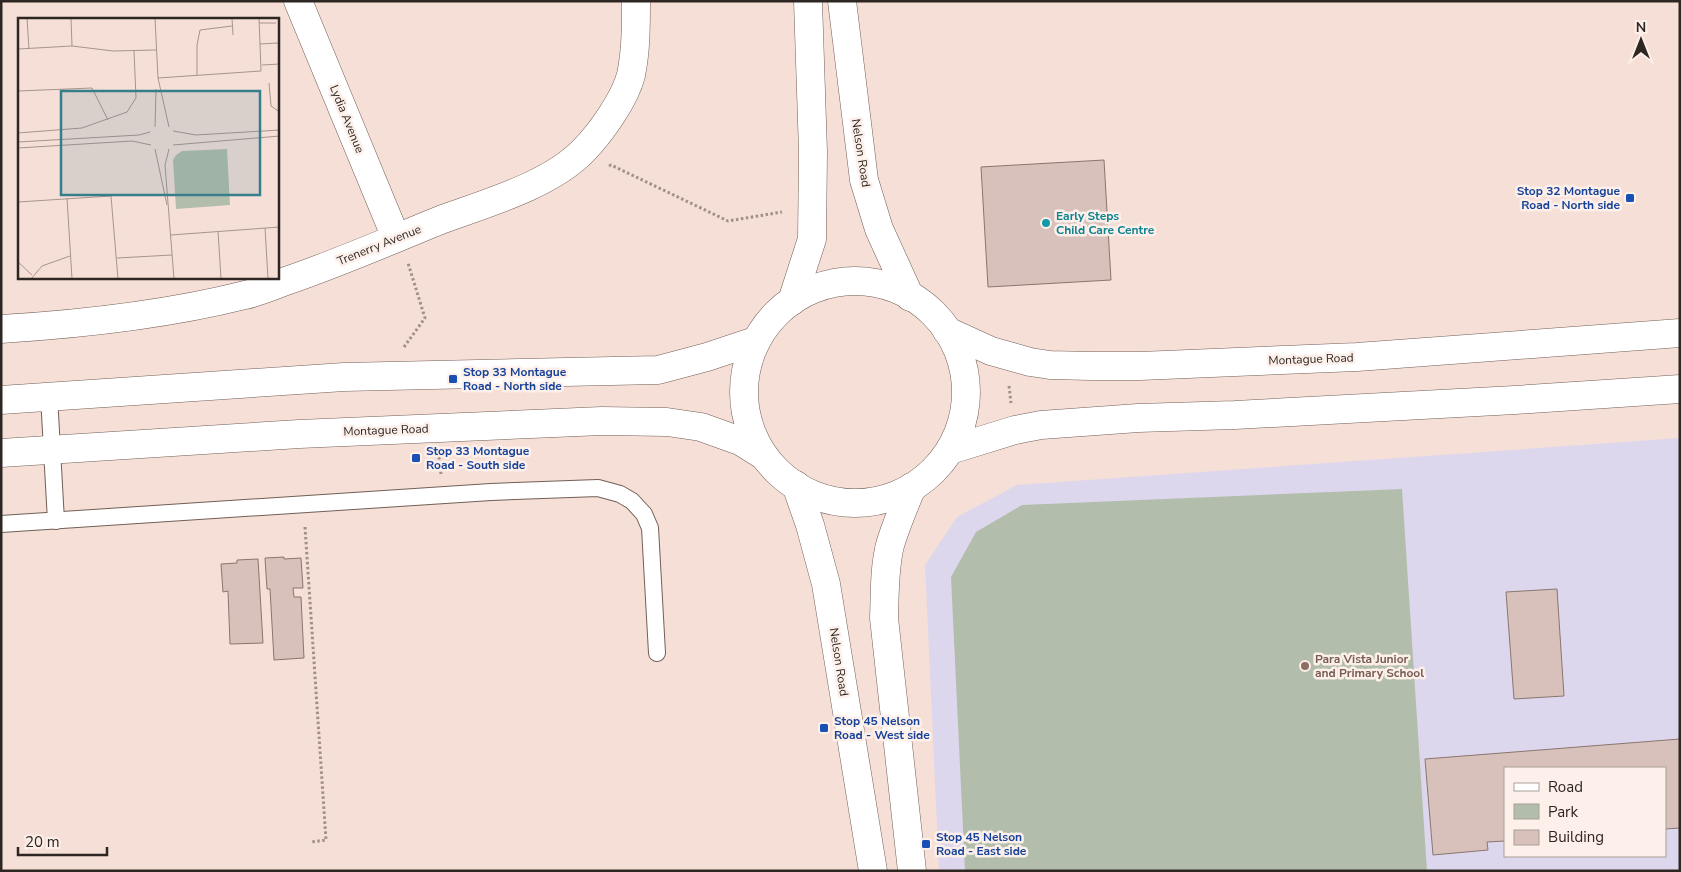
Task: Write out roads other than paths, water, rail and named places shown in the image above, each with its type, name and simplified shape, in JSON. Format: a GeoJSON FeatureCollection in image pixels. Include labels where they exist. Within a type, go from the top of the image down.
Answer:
{"type":"FeatureCollection","features":[{"type":"Feature","properties":{"kind":"main road","name":"Lydia Avenue"},"geometry":{"type":"LineString","coordinates":[[298,1],[396,238]]}},
{"type":"Feature","properties":{"kind":"main road","name":"Trenerry Avenue"},"geometry":{"type":"LineString","coordinates":[[1,329],[65,325],[122,318],[176,310],[247,295],[340,262],[522,189],[556,172],[582,152],[603,129],[630,78],[635,50],[636,1]]}},
{"type":"Feature","properties":{"kind":"main road"},"geometry":{"type":"LineString","coordinates":[[792,301],[812,239],[813,152],[808,1]]}},
{"type":"Feature","properties":{"kind":"main road","name":"Nelson Road"},"geometry":{"type":"LineString","coordinates":[[842,1],[864,180],[879,229],[910,297]]}},
{"type":"Feature","properties":{"kind":"main road"},"geometry":{"type":"LineString","coordinates":[[850,282],[891,288],[910,297],[930,312],[958,346],[964,363],[967,381],[964,417],[950,450],[926,477],[912,487],[884,499],[853,503],[824,498],[796,486],[773,467],[764,456],[751,432],[747,419],[743,392],[746,366],[756,341],[766,326],[778,312],[792,301],[810,291],[850,282]]}},
{"type":"Feature","properties":{"kind":"main road","name":"Montague Road"},"geometry":{"type":"LineString","coordinates":[[947,331],[991,351],[1030,362],[1090,366],[1140,366],[1357,357],[1680,333]]}},
{"type":"Feature","properties":{"kind":"main road"},"geometry":{"type":"LineString","coordinates":[[1,400],[344,377],[658,370],[756,341]]}},
{"type":"Feature","properties":{"kind":"main road"},"geometry":{"type":"LineString","coordinates":[[950,450],[1015,430],[1049,425],[1138,418],[1234,415],[1515,400],[1680,389]]}},
{"type":"Feature","properties":{"kind":"main road","name":"Montague Road"},"geometry":{"type":"LineString","coordinates":[[1,453],[299,434],[602,421],[667,422],[701,427],[740,441],[764,456]]}},
{"type":"Feature","properties":{"kind":"main road","name":"Nelson Road"},"geometry":{"type":"LineString","coordinates":[[796,486],[810,525],[826,584],[874,871]]}},
{"type":"Feature","properties":{"kind":"main road"},"geometry":{"type":"LineString","coordinates":[[912,487],[890,547],[885,588],[884,618],[912,871]]}},
{"type":"Feature","properties":{"kind":"lane"},"geometry":{"type":"LineString","coordinates":[[49,396],[56,521]]}},
{"type":"Feature","properties":{"kind":"lane"},"geometry":{"type":"LineString","coordinates":[[1,524],[491,492],[598,488],[620,494],[632,501],[644,514],[650,528],[657,653]]}},
{"type":"Feature","properties":{"kind":"place","name":"Stop 32 Montague Road - North side"},"geometry":{"type":"Point","coordinates":[1630,198]}},
{"type":"Feature","properties":{"kind":"place","name":"Early Steps Child Care Centre"},"geometry":{"type":"Point","coordinates":[1046,223]}},
{"type":"Feature","properties":{"kind":"place","name":"Stop 33 Montague Road - North side"},"geometry":{"type":"Point","coordinates":[453,379]}},
{"type":"Feature","properties":{"kind":"place","name":"Stop 33 Montague Road - South side"},"geometry":{"type":"Point","coordinates":[416,458]}},
{"type":"Feature","properties":{"kind":"place","name":"Para Vista Junior and Primary School"},"geometry":{"type":"Point","coordinates":[1305,666]}},
{"type":"Feature","properties":{"kind":"place","name":"Stop 45 Nelson Road - West side"},"geometry":{"type":"Point","coordinates":[824,728]}},
{"type":"Feature","properties":{"kind":"place","name":"Stop 45 Nelson Road - East side"},"geometry":{"type":"Point","coordinates":[926,844]}}]}
